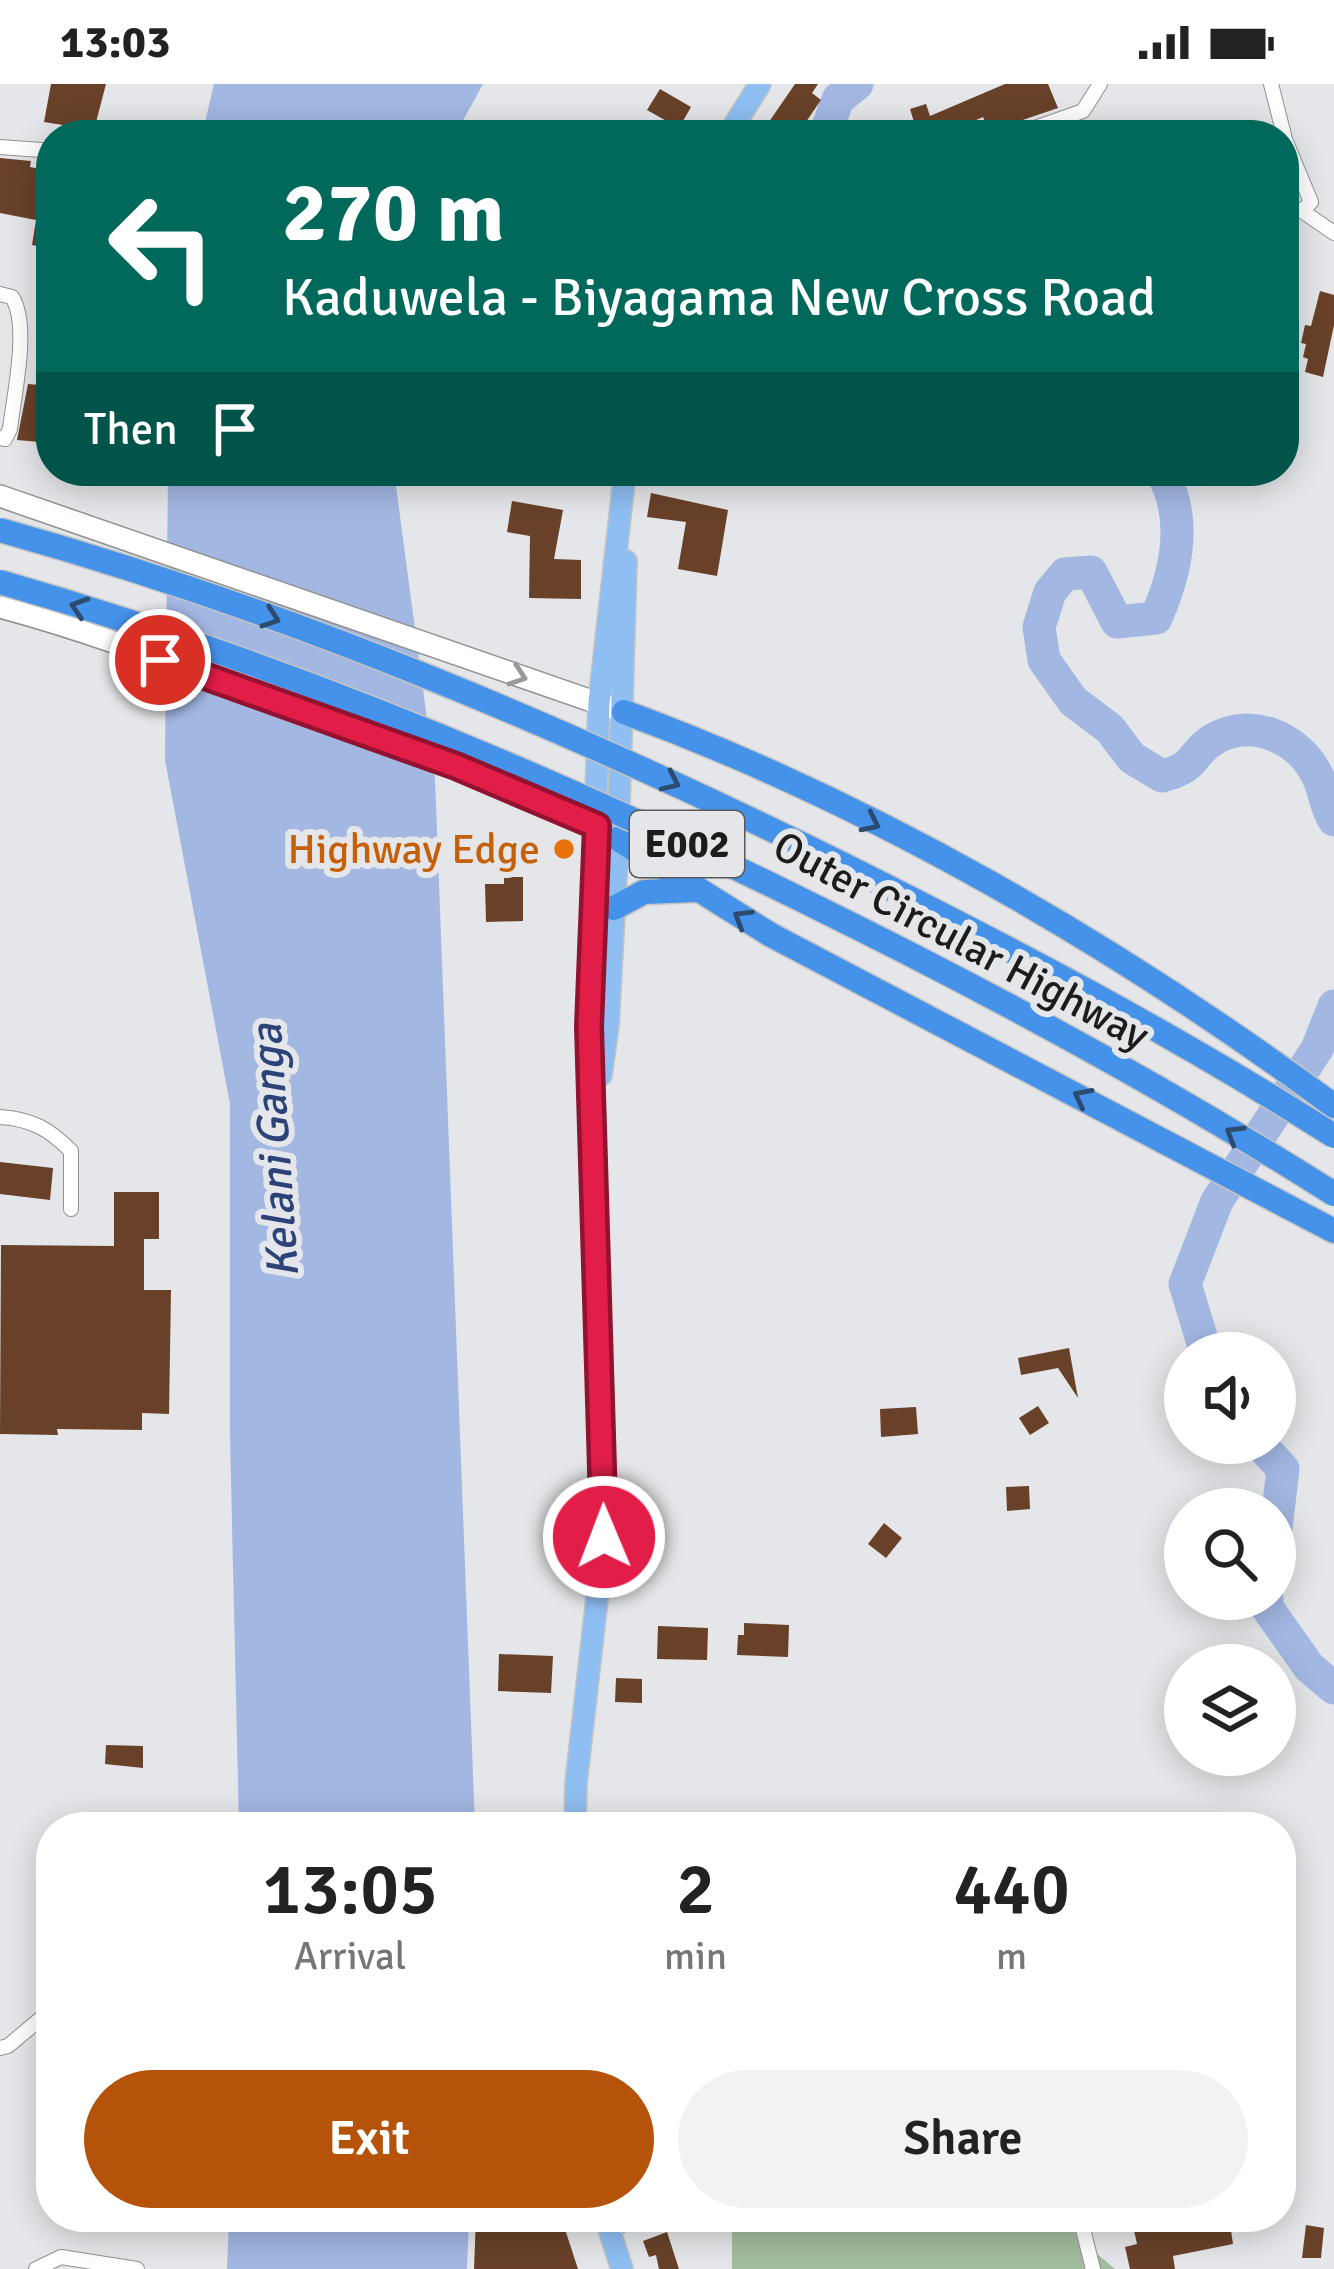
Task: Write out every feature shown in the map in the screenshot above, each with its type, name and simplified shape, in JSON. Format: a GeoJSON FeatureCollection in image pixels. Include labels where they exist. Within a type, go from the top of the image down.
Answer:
{"type":"FeatureCollection","features":[{"type":"Feature","properties":{"kind":"highway","name":"Outer Circular Highway"},"geometry":{"type":"LineString","coordinates":[[0,530],[312,632],[602,750],[991,940],[1149,1025],[1334,1136]]}},
{"type":"Feature","properties":{"kind":"highway","name":"Outer Circular Highway"},"geometry":{"type":"LineString","coordinates":[[0,582],[298,680],[662,831],[945,970],[1131,1072],[1334,1195]]}},
{"type":"Feature","properties":{"kind":"highway"},"geometry":{"type":"LineString","coordinates":[[612,708],[766,772],[900,836],[1013,898],[1235,1035],[1334,1106]]}},
{"type":"Feature","properties":{"kind":"highway"},"geometry":{"type":"LineString","coordinates":[[607,832],[697,891],[844,975],[1334,1231]]}},
{"type":"Feature","properties":{"kind":"highway"},"geometry":{"type":"LineString","coordinates":[[614,908],[644,892],[697,891]]}},
{"type":"Feature","properties":{"kind":"main road"},"geometry":{"type":"LineString","coordinates":[[737,120],[760,84]]}},
{"type":"Feature","properties":{"kind":"main road"},"geometry":{"type":"LineString","coordinates":[[575,1812],[604,1537],[589,1026],[607,832],[612,708],[628,605],[624,486]]}},
{"type":"Feature","properties":{"kind":"main road"},"geometry":{"type":"LineString","coordinates":[[594,1117],[608,1025],[614,908],[607,832]]}},
{"type":"Feature","properties":{"kind":"main road"},"geometry":{"type":"LineString","coordinates":[[610,2232],[622,2269]]}},
{"type":"Feature","properties":{"kind":"street"},"geometry":{"type":"LineString","coordinates":[[1058,120],[1083,111],[1100,84]]}},
{"type":"Feature","properties":{"kind":"street"},"geometry":{"type":"LineString","coordinates":[[1271,84],[1280,120]]}},
{"type":"Feature","properties":{"kind":"street"},"geometry":{"type":"LineString","coordinates":[[0,147],[36,150]]}},
{"type":"Feature","properties":{"kind":"street"},"geometry":{"type":"LineString","coordinates":[[1299,170],[1311,202],[1302,211]]}},
{"type":"Feature","properties":{"kind":"street"},"geometry":{"type":"LineString","coordinates":[[1299,210],[1334,233]]}},
{"type":"Feature","properties":{"kind":"street"},"geometry":{"type":"LineString","coordinates":[[0,294],[12,297],[20,309],[21,328],[10,429],[5,439],[0,438]]}},
{"type":"Feature","properties":{"kind":"street"},"geometry":{"type":"LineString","coordinates":[[0,496],[612,708]]}},
{"type":"Feature","properties":{"kind":"street"},"geometry":{"type":"LineString","coordinates":[[0,607],[75,629],[456,766],[607,832]]}},
{"type":"Feature","properties":{"kind":"street"},"geometry":{"type":"LineString","coordinates":[[0,1117],[49,1129],[71,1151],[71,1209]]}},
{"type":"Feature","properties":{"kind":"street"},"geometry":{"type":"LineString","coordinates":[[0,2048],[36,2023]]}},
{"type":"Feature","properties":{"kind":"street"},"geometry":{"type":"LineString","coordinates":[[1084,2232],[1094,2269]]}},
{"type":"Feature","properties":{"kind":"street"},"geometry":{"type":"LineString","coordinates":[[36,2269],[62,2257],[137,2269]]}},
{"type":"Feature","properties":{"kind":"green space"},"geometry":{"type":"Polygon","coordinates":[[[732,2232],[1076,2232],[1115,2269],[732,2269],[732,2232]]]}},
{"type":"Feature","properties":{"kind":"water"},"geometry":{"type":"Polygon","coordinates":[[[214,84],[483,84],[463,120],[206,120],[214,84]]]}},
{"type":"Feature","properties":{"kind":"water","name":"Kelani Ganga"},"geometry":{"type":"Polygon","coordinates":[[[168,486],[396,486],[435,779],[474,1812],[239,1812],[230,1437],[230,1104],[165,760],[168,486]]]}},
{"type":"Feature","properties":{"kind":"water"},"geometry":{"type":"Polygon","coordinates":[[[228,2232],[468,2232],[467,2269],[227,2269],[228,2232]]]}},
{"type":"Feature","properties":{"kind":"building"},"geometry":{"type":"Polygon","coordinates":[[[51,84],[106,84],[97,120],[44,120],[51,84]]]}},
{"type":"Feature","properties":{"kind":"building"},"geometry":{"type":"Polygon","coordinates":[[[795,84],[818,84],[812,93],[821,100],[807,120],[770,120],[795,84]]]}},
{"type":"Feature","properties":{"kind":"building"},"geometry":{"type":"Polygon","coordinates":[[[1005,84],[1048,84],[1058,108],[1023,120],[913,120],[910,109],[926,104],[930,116],[1005,84]]]}},
{"type":"Feature","properties":{"kind":"building"},"geometry":{"type":"Polygon","coordinates":[[[660,89],[691,107],[684,120],[665,120],[647,110],[660,89]]]}},
{"type":"Feature","properties":{"kind":"building"},"geometry":{"type":"Polygon","coordinates":[[[0,158],[31,161],[30,167],[36,168],[36,220],[0,213],[0,158]]]}},
{"type":"Feature","properties":{"kind":"building"},"geometry":{"type":"Polygon","coordinates":[[[1320,291],[1334,295],[1334,325],[1323,377],[1305,372],[1306,344],[1301,343],[1320,291]]]}},
{"type":"Feature","properties":{"kind":"building"},"geometry":{"type":"Polygon","coordinates":[[[28,384],[36,385],[36,442],[17,440],[28,384]]]}},
{"type":"Feature","properties":{"kind":"building"},"geometry":{"type":"Polygon","coordinates":[[[651,493],[728,510],[717,576],[678,569],[686,522],[647,517],[651,493]]]}},
{"type":"Feature","properties":{"kind":"building"},"geometry":{"type":"Polygon","coordinates":[[[512,501],[563,510],[554,559],[581,560],[581,599],[529,598],[530,536],[507,532],[512,501]]]}},
{"type":"Feature","properties":{"kind":"building"},"geometry":{"type":"Polygon","coordinates":[[[504,877],[523,877],[523,921],[486,922],[485,884],[504,884],[504,877]]]}},
{"type":"Feature","properties":{"kind":"building"},"geometry":{"type":"Polygon","coordinates":[[[0,1162],[53,1168],[50,1200],[0,1194],[0,1162]]]}},
{"type":"Feature","properties":{"kind":"building"},"geometry":{"type":"Polygon","coordinates":[[[114,1192],[159,1192],[159,1239],[144,1239],[144,1290],[171,1290],[169,1414],[142,1413],[142,1430],[0,1434],[1,1245],[114,1246],[114,1192]]]}},
{"type":"Feature","properties":{"kind":"building"},"geometry":{"type":"Polygon","coordinates":[[[1069,1348],[1078,1398],[1058,1368],[1021,1375],[1018,1358],[1069,1348]]]}},
{"type":"Feature","properties":{"kind":"building"},"geometry":{"type":"Polygon","coordinates":[[[1038,1406],[1049,1423],[1030,1435],[1019,1418],[1038,1406]]]}},
{"type":"Feature","properties":{"kind":"building"},"geometry":{"type":"Polygon","coordinates":[[[916,1407],[918,1434],[881,1437],[880,1409],[916,1407]]]}},
{"type":"Feature","properties":{"kind":"building"},"geometry":{"type":"Polygon","coordinates":[[[1029,1486],[1030,1509],[1007,1511],[1006,1487],[1029,1486]]]}},
{"type":"Feature","properties":{"kind":"building"},"geometry":{"type":"Polygon","coordinates":[[[884,1523],[902,1538],[886,1558],[868,1544],[884,1523]]]}},
{"type":"Feature","properties":{"kind":"building"},"geometry":{"type":"Polygon","coordinates":[[[744,1623],[789,1625],[788,1657],[737,1655],[744,1623]]]}},
{"type":"Feature","properties":{"kind":"building"},"geometry":{"type":"Polygon","coordinates":[[[658,1626],[708,1628],[707,1660],[657,1659],[658,1626]]]}},
{"type":"Feature","properties":{"kind":"building"},"geometry":{"type":"Polygon","coordinates":[[[499,1654],[553,1656],[551,1693],[498,1691],[499,1654]]]}},
{"type":"Feature","properties":{"kind":"building"},"geometry":{"type":"Polygon","coordinates":[[[616,1678],[642,1679],[642,1703],[615,1702],[616,1678]]]}},
{"type":"Feature","properties":{"kind":"building"},"geometry":{"type":"Polygon","coordinates":[[[106,1745],[143,1746],[143,1768],[105,1764],[106,1745]]]}},
{"type":"Feature","properties":{"kind":"building"},"geometry":{"type":"Polygon","coordinates":[[[1306,2225],[1324,2228],[1321,2258],[1302,2258],[1306,2225]]]}},
{"type":"Feature","properties":{"kind":"building"},"geometry":{"type":"Polygon","coordinates":[[[475,2232],[566,2232],[578,2269],[474,2269],[475,2232]]]}},
{"type":"Feature","properties":{"kind":"building"},"geometry":{"type":"Polygon","coordinates":[[[667,2232],[679,2269],[659,2269],[656,2255],[649,2257],[643,2241],[667,2232]]]}},
{"type":"Feature","properties":{"kind":"building"},"geometry":{"type":"Polygon","coordinates":[[[1134,2232],[1231,2232],[1233,2244],[1173,2256],[1175,2269],[1130,2269],[1125,2247],[1137,2244],[1134,2232]]]}},
{"type":"Feature","properties":{"kind":"waterway"},"geometry":{"type":"LineString","coordinates":[[830,120],[838,99],[857,84]]}},
{"type":"Feature","properties":{"kind":"waterway"},"geometry":{"type":"LineString","coordinates":[[1168,486],[1175,507],[1176,544],[1156,618],[1117,622],[1091,572],[1065,574],[1050,592],[1039,627],[1044,660],[1073,701],[1110,729],[1132,758],[1162,776],[1183,768],[1206,744],[1229,733],[1259,731],[1287,742],[1317,775],[1334,820]]}},
{"type":"Feature","properties":{"kind":"waterway"},"geometry":{"type":"LineString","coordinates":[[1200,1332],[1185,1284],[1217,1201],[1317,1049],[1334,1006]]}},
{"type":"Feature","properties":{"kind":"waterway"},"geometry":{"type":"LineString","coordinates":[[1278,1464],[1283,1469],[1281,1488]]}},
{"type":"Feature","properties":{"kind":"waterway"},"geometry":{"type":"LineString","coordinates":[[1276,1620],[1309,1667],[1334,1688]]}},
{"type":"Feature","properties":{"kind":"place","name":"Highway Edge"},"geometry":{"type":"Point","coordinates":[564,849]}},
{"type":"Feature","properties":{"kind":"route"},"geometry":{"type":"LineString","coordinates":[[160,660],[456,766],[597,826],[589,1026],[604,1537]]}}]}
